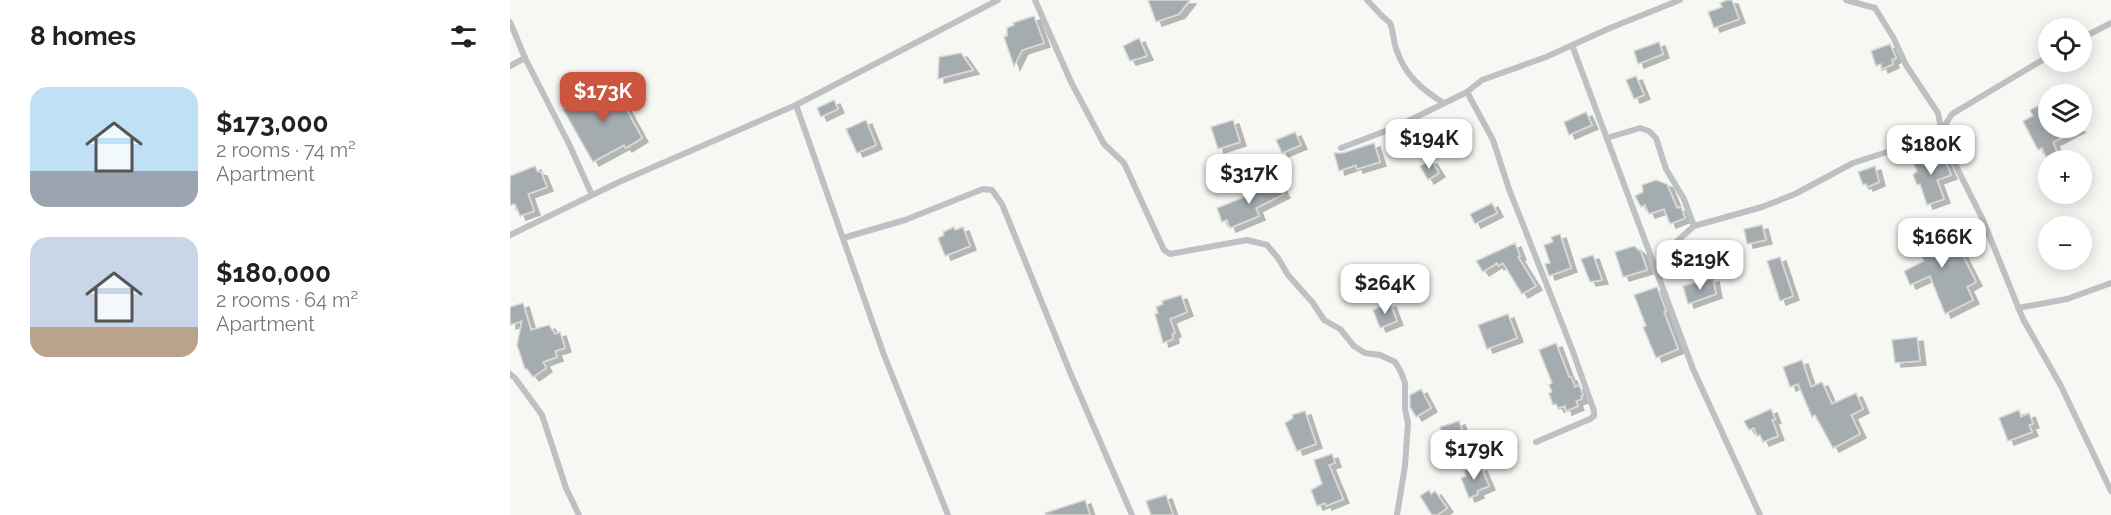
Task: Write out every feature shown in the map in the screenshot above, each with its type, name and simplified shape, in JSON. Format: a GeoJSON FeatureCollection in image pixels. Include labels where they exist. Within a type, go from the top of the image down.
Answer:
{"type":"FeatureCollection","features":[{"type":"Feature","properties":{"kind":"street"},"geometry":{"type":"LineString","coordinates":[[510,235],[592,195],[796,105],[998,0]]}},
{"type":"Feature","properties":{"kind":"street"},"geometry":{"type":"LineString","coordinates":[[1035,0],[1071,82],[1104,144],[1124,163],[1164,250],[1170,254],[1247,240],[1267,245],[1324,320],[1340,329],[1354,346],[1365,353],[1380,355],[1395,362],[1405,383],[1405,409],[1408,423],[1405,466],[1397,515]]}},
{"type":"Feature","properties":{"kind":"street"},"geometry":{"type":"LineString","coordinates":[[1367,0],[1390,23],[1396,49],[1406,71],[1426,92],[1444,103]]}},
{"type":"Feature","properties":{"kind":"street"},"geometry":{"type":"LineString","coordinates":[[1341,148],[1380,134],[1467,92],[1482,80],[1546,57],[1680,0]]}},
{"type":"Feature","properties":{"kind":"street"},"geometry":{"type":"LineString","coordinates":[[1846,0],[1875,8],[1893,37],[1906,65],[1938,113],[1943,140],[1983,220],[2018,308],[2061,386],[2111,491]]}},
{"type":"Feature","properties":{"kind":"street"},"geometry":{"type":"LineString","coordinates":[[510,22],[525,58],[592,195]]}},
{"type":"Feature","properties":{"kind":"street"},"geometry":{"type":"LineString","coordinates":[[2092,33],[2111,23]]}},
{"type":"Feature","properties":{"kind":"street"},"geometry":{"type":"LineString","coordinates":[[1572,45],[1693,369],[1760,515]]}},
{"type":"Feature","properties":{"kind":"street"},"geometry":{"type":"LineString","coordinates":[[510,66],[525,58]]}},
{"type":"Feature","properties":{"kind":"street"},"geometry":{"type":"LineString","coordinates":[[1943,140],[1945,125],[1952,114],[2038,63]]}},
{"type":"Feature","properties":{"kind":"street"},"geometry":{"type":"LineString","coordinates":[[1467,92],[1493,140],[1509,189],[1594,411],[1594,416],[1590,419],[1536,442]]}},
{"type":"Feature","properties":{"kind":"street"},"geometry":{"type":"LineString","coordinates":[[796,105],[884,355],[948,515]]}},
{"type":"Feature","properties":{"kind":"street"},"geometry":{"type":"LineString","coordinates":[[1607,138],[1640,128],[1649,131],[1656,138],[1666,169],[1684,199],[1694,226]]}},
{"type":"Feature","properties":{"kind":"street"},"geometry":{"type":"LineString","coordinates":[[1656,267],[1675,243],[1694,226],[1762,207],[1853,163],[1915,143],[1941,129]]}},
{"type":"Feature","properties":{"kind":"street"},"geometry":{"type":"LineString","coordinates":[[843,238],[905,220],[983,189],[992,190],[1002,204],[1070,372],[1132,515]]}},
{"type":"Feature","properties":{"kind":"street"},"geometry":{"type":"LineString","coordinates":[[2018,308],[2067,299],[2111,283]]}},
{"type":"Feature","properties":{"kind":"street"},"geometry":{"type":"LineString","coordinates":[[510,374],[542,415],[566,488],[579,515]]}},
{"type":"Feature","properties":{"kind":"building"},"geometry":{"type":"Polygon","coordinates":[[[1148,0],[1190,0],[1179,14],[1156,22],[1148,0]]]}},
{"type":"Feature","properties":{"kind":"building"},"geometry":{"type":"Polygon","coordinates":[[[1732,0],[1739,19],[1714,28],[1708,12],[1722,7],[1720,3],[1732,0]]]}},
{"type":"Feature","properties":{"kind":"building"},"geometry":{"type":"Polygon","coordinates":[[[1034,16],[1044,43],[1022,50],[1014,66],[1004,37],[1007,36],[1007,28],[1014,25],[1013,23],[1034,16]]]}},
{"type":"Feature","properties":{"kind":"building"},"geometry":{"type":"Polygon","coordinates":[[[1139,38],[1147,56],[1130,61],[1123,46],[1139,38]]]}},
{"type":"Feature","properties":{"kind":"building"},"geometry":{"type":"Polygon","coordinates":[[[1659,42],[1663,54],[1638,64],[1634,51],[1659,42]]]}},
{"type":"Feature","properties":{"kind":"building"},"geometry":{"type":"Polygon","coordinates":[[[1890,44],[1896,58],[1892,60],[1893,64],[1882,69],[1881,64],[1876,66],[1871,51],[1890,44]]]}},
{"type":"Feature","properties":{"kind":"building"},"geometry":{"type":"Polygon","coordinates":[[[961,53],[973,70],[938,79],[939,57],[961,53]]]}},
{"type":"Feature","properties":{"kind":"building"},"geometry":{"type":"Polygon","coordinates":[[[1636,76],[1644,95],[1634,99],[1626,80],[1636,76]]]}},
{"type":"Feature","properties":{"kind":"building"},"geometry":{"type":"Polygon","coordinates":[[[612,83],[642,138],[626,148],[624,145],[593,162],[563,109],[612,83]]]}},
{"type":"Feature","properties":{"kind":"building"},"geometry":{"type":"Polygon","coordinates":[[[834,100],[838,109],[821,117],[817,108],[834,100]]]}},
{"type":"Feature","properties":{"kind":"building"},"geometry":{"type":"Polygon","coordinates":[[[2038,106],[2038,138],[2061,138],[2053,142],[2056,150],[2043,150],[2042,148],[2038,150],[2023,121],[2033,116],[2030,110],[2038,106]]]}},
{"type":"Feature","properties":{"kind":"building"},"geometry":{"type":"Polygon","coordinates":[[[1586,112],[1592,125],[1569,135],[1564,122],[1586,112]]]}},
{"type":"Feature","properties":{"kind":"building"},"geometry":{"type":"Polygon","coordinates":[[[866,120],[876,145],[857,153],[846,129],[866,120]]]}},
{"type":"Feature","properties":{"kind":"building"},"geometry":{"type":"Polygon","coordinates":[[[1233,120],[1240,142],[1218,149],[1211,127],[1233,120]]]}},
{"type":"Feature","properties":{"kind":"building"},"geometry":{"type":"Polygon","coordinates":[[[1295,132],[1301,145],[1282,153],[1276,140],[1295,132]]]}},
{"type":"Feature","properties":{"kind":"building"},"geometry":{"type":"Polygon","coordinates":[[[1374,143],[1380,162],[1357,169],[1356,165],[1339,171],[1334,153],[1343,153],[1374,143]]]}},
{"type":"Feature","properties":{"kind":"building"},"geometry":{"type":"Polygon","coordinates":[[[1940,150],[1951,175],[1937,180],[1944,199],[1927,205],[1920,184],[1917,185],[1913,175],[1917,171],[1913,162],[1940,150]]]}},
{"type":"Feature","properties":{"kind":"building"},"geometry":{"type":"Polygon","coordinates":[[[1431,160],[1439,173],[1428,180],[1420,166],[1431,160]]]}},
{"type":"Feature","properties":{"kind":"building"},"geometry":{"type":"Polygon","coordinates":[[[535,166],[537,171],[541,172],[547,187],[528,194],[534,211],[520,216],[515,204],[510,205],[510,176],[535,166]]]}},
{"type":"Feature","properties":{"kind":"building"},"geometry":{"type":"Polygon","coordinates":[[[1875,166],[1879,182],[1867,187],[1866,184],[1863,185],[1858,172],[1875,166]]]}},
{"type":"Feature","properties":{"kind":"building"},"geometry":{"type":"Polygon","coordinates":[[[1276,179],[1284,194],[1256,208],[1259,216],[1230,228],[1227,220],[1222,222],[1217,208],[1264,189],[1263,186],[1276,179]]]}},
{"type":"Feature","properties":{"kind":"building"},"geometry":{"type":"Polygon","coordinates":[[[1656,180],[1667,184],[1677,208],[1681,207],[1685,218],[1670,224],[1664,209],[1649,214],[1645,205],[1641,207],[1635,196],[1643,192],[1642,185],[1656,180]]]}},
{"type":"Feature","properties":{"kind":"building"},"geometry":{"type":"Polygon","coordinates":[[[1492,203],[1497,213],[1475,224],[1470,214],[1492,203]]]}},
{"type":"Feature","properties":{"kind":"building"},"geometry":{"type":"Polygon","coordinates":[[[1934,224],[1943,247],[1956,242],[1976,282],[1967,287],[1973,300],[1945,314],[1930,276],[1910,285],[1904,271],[1924,261],[1911,233],[1934,224]]]}},
{"type":"Feature","properties":{"kind":"building"},"geometry":{"type":"Polygon","coordinates":[[[1762,225],[1766,240],[1747,244],[1744,229],[1762,225]]]}},
{"type":"Feature","properties":{"kind":"building"},"geometry":{"type":"Polygon","coordinates":[[[954,227],[955,230],[963,227],[970,246],[945,256],[938,238],[944,235],[943,232],[954,227]]]}},
{"type":"Feature","properties":{"kind":"building"},"geometry":{"type":"Polygon","coordinates":[[[1560,234],[1571,268],[1549,276],[1545,264],[1550,263],[1544,245],[1553,242],[1551,237],[1560,234]]]}},
{"type":"Feature","properties":{"kind":"building"},"geometry":{"type":"Polygon","coordinates":[[[1515,243],[1520,256],[1518,257],[1536,286],[1522,294],[1503,263],[1498,266],[1497,263],[1483,272],[1476,261],[1515,243]]]}},
{"type":"Feature","properties":{"kind":"building"},"geometry":{"type":"Polygon","coordinates":[[[1634,246],[1641,252],[1647,270],[1623,277],[1615,252],[1634,246]]]}},
{"type":"Feature","properties":{"kind":"building"},"geometry":{"type":"Polygon","coordinates":[[[1593,255],[1602,280],[1590,282],[1581,259],[1593,255]]]}},
{"type":"Feature","properties":{"kind":"building"},"geometry":{"type":"Polygon","coordinates":[[[1780,257],[1793,296],[1780,301],[1767,261],[1780,257]]]}},
{"type":"Feature","properties":{"kind":"building"},"geometry":{"type":"Polygon","coordinates":[[[1713,278],[1716,294],[1688,304],[1683,286],[1713,278]]]}},
{"type":"Feature","properties":{"kind":"building"},"geometry":{"type":"Polygon","coordinates":[[[1657,287],[1678,349],[1656,358],[1643,327],[1646,326],[1634,295],[1657,287]]]}},
{"type":"Feature","properties":{"kind":"building"},"geometry":{"type":"Polygon","coordinates":[[[1181,295],[1187,312],[1170,319],[1175,333],[1172,334],[1173,339],[1163,343],[1155,314],[1158,313],[1156,307],[1163,304],[1162,301],[1181,295]]]}},
{"type":"Feature","properties":{"kind":"building"},"geometry":{"type":"Polygon","coordinates":[[[523,303],[531,330],[549,325],[555,334],[560,332],[565,348],[555,351],[557,357],[543,362],[546,368],[533,377],[525,369],[517,345],[522,321],[510,325],[510,307],[523,303]]]}},
{"type":"Feature","properties":{"kind":"building"},"geometry":{"type":"Polygon","coordinates":[[[1390,303],[1397,321],[1380,328],[1373,310],[1390,303]]]}},
{"type":"Feature","properties":{"kind":"building"},"geometry":{"type":"Polygon","coordinates":[[[1508,314],[1517,338],[1487,349],[1478,325],[1508,314]]]}},
{"type":"Feature","properties":{"kind":"building"},"geometry":{"type":"Polygon","coordinates":[[[1917,337],[1920,361],[1895,363],[1892,340],[1917,337]]]}},
{"type":"Feature","properties":{"kind":"building"},"geometry":{"type":"Polygon","coordinates":[[[1556,343],[1569,377],[1575,387],[1579,385],[1583,395],[1582,399],[1576,401],[1578,406],[1566,411],[1565,406],[1558,408],[1556,404],[1553,405],[1549,393],[1552,392],[1549,385],[1552,383],[1539,350],[1556,343]]]}},
{"type":"Feature","properties":{"kind":"building"},"geometry":{"type":"Polygon","coordinates":[[[1802,360],[1811,387],[1822,382],[1832,404],[1856,393],[1863,409],[1851,415],[1860,434],[1833,448],[1815,415],[1812,417],[1798,384],[1790,387],[1783,367],[1802,360]]]}},
{"type":"Feature","properties":{"kind":"building"},"geometry":{"type":"Polygon","coordinates":[[[1421,389],[1431,408],[1416,417],[1410,407],[1410,395],[1421,389]]]}},
{"type":"Feature","properties":{"kind":"building"},"geometry":{"type":"Polygon","coordinates":[[[1771,409],[1778,436],[1763,442],[1760,435],[1757,436],[1754,428],[1749,430],[1744,421],[1771,409]]]}},
{"type":"Feature","properties":{"kind":"building"},"geometry":{"type":"Polygon","coordinates":[[[2019,410],[2021,417],[2029,413],[2033,424],[2029,425],[2032,432],[2008,441],[1999,418],[2019,410]]]}},
{"type":"Feature","properties":{"kind":"building"},"geometry":{"type":"Polygon","coordinates":[[[1305,411],[1316,444],[1297,451],[1285,423],[1293,418],[1292,415],[1305,411]]]}},
{"type":"Feature","properties":{"kind":"building"},"geometry":{"type":"Polygon","coordinates":[[[1459,421],[1465,438],[1445,444],[1440,427],[1459,421]]]}},
{"type":"Feature","properties":{"kind":"building"},"geometry":{"type":"Polygon","coordinates":[[[1332,454],[1335,463],[1329,465],[1343,499],[1326,506],[1325,503],[1317,506],[1311,490],[1322,484],[1314,460],[1332,454]]]}},
{"type":"Feature","properties":{"kind":"building"},"geometry":{"type":"Polygon","coordinates":[[[1474,467],[1475,470],[1481,467],[1489,486],[1477,491],[1478,494],[1469,498],[1461,478],[1466,476],[1464,471],[1474,467]]]}},
{"type":"Feature","properties":{"kind":"building"},"geometry":{"type":"Polygon","coordinates":[[[1429,490],[1431,494],[1435,491],[1447,508],[1437,515],[1432,515],[1420,496],[1429,490]]]}},
{"type":"Feature","properties":{"kind":"building"},"geometry":{"type":"Polygon","coordinates":[[[1166,495],[1173,515],[1151,515],[1146,501],[1166,495]]]}},
{"type":"Feature","properties":{"kind":"building"},"geometry":{"type":"Polygon","coordinates":[[[1085,500],[1090,515],[1046,515],[1045,513],[1085,500]]]}}]}
